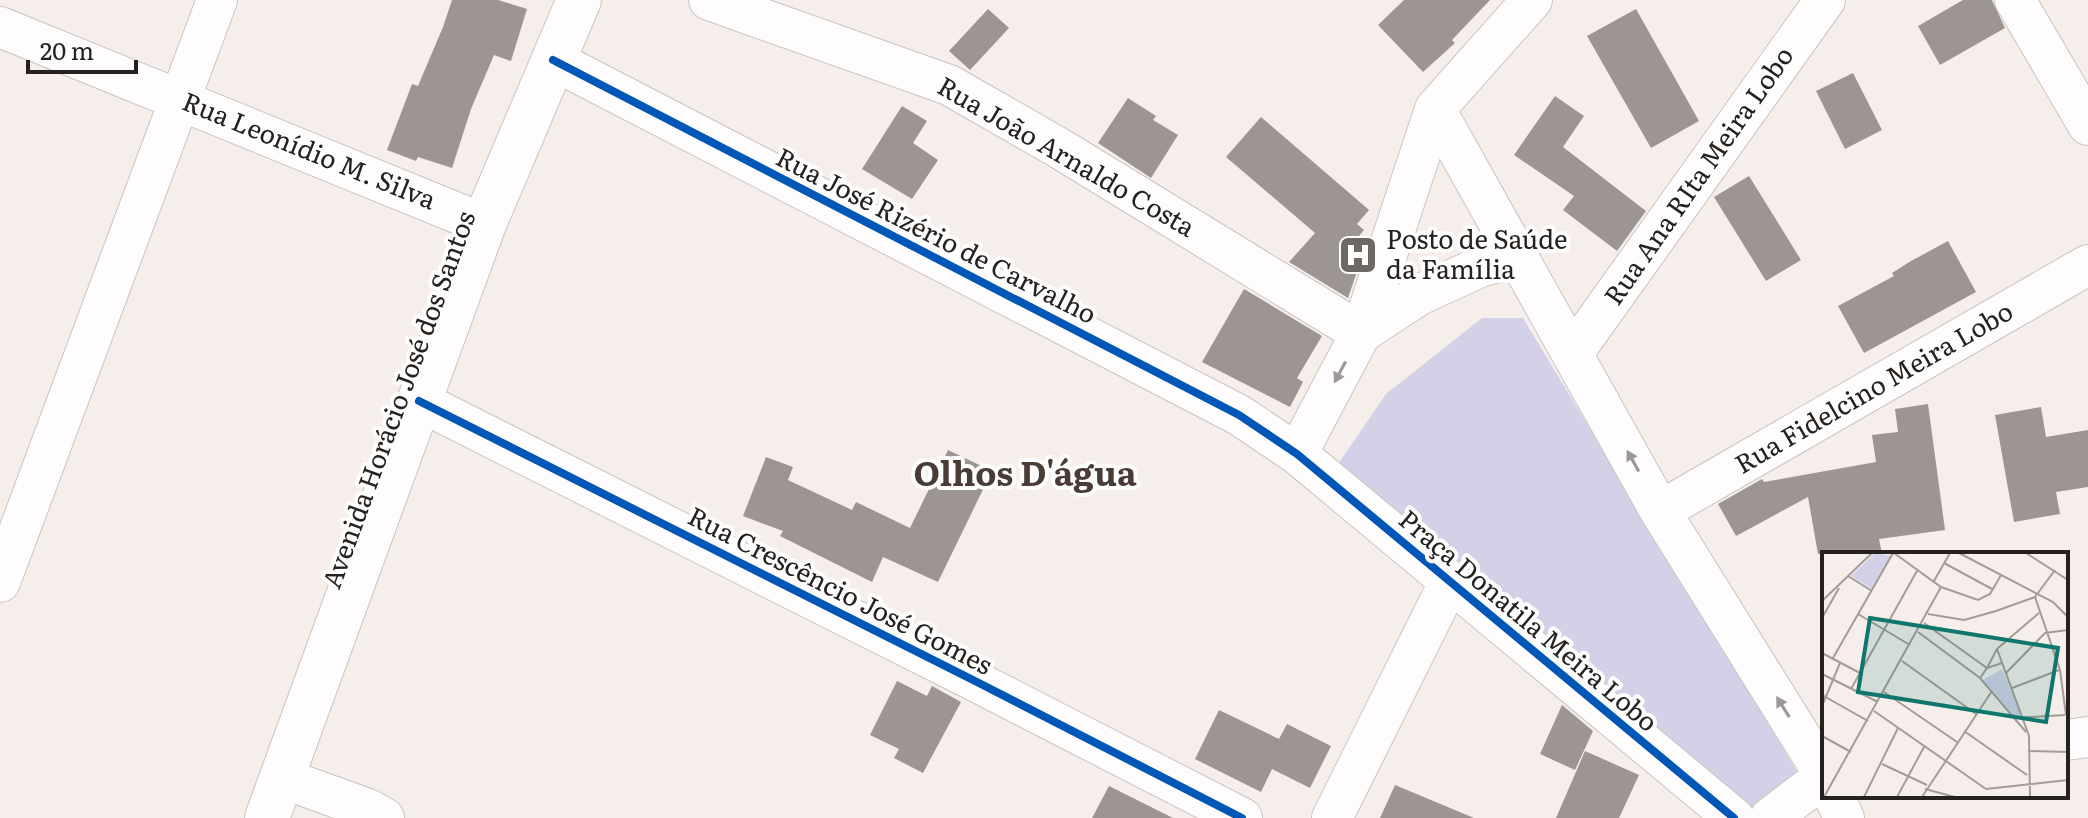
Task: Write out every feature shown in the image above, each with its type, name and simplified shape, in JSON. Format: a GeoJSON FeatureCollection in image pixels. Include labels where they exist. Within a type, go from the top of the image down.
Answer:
{"type":"FeatureCollection","features":[{"type":"Feature","properties":{"kind":"street"},"geometry":{"type":"LineString","coordinates":[[0,582],[217,0]]}},
{"type":"Feature","properties":{"kind":"street","name":"Avenida Horácio José dos Santos"},"geometry":{"type":"LineString","coordinates":[[267,818],[484,224],[579,0]]}},
{"type":"Feature","properties":{"kind":"street","name":"Rua João Arnaldo Costa"},"geometry":{"type":"LineString","coordinates":[[709,0],[949,85],[1059,148],[1361,333]]}},
{"type":"Feature","properties":{"kind":"street"},"geometry":{"type":"LineString","coordinates":[[1297,454],[1361,333],[1435,109],[1532,0]]}},
{"type":"Feature","properties":{"kind":"street","name":"Rua Ana RIta Meira Lobo"},"geometry":{"type":"LineString","coordinates":[[1573,353],[1825,0]]}},
{"type":"Feature","properties":{"kind":"street"},"geometry":{"type":"LineString","coordinates":[[2015,0],[2088,125]]}},
{"type":"Feature","properties":{"kind":"street","name":"Rua Leonídio M. Silva"},"geometry":{"type":"LineString","coordinates":[[0,27],[181,98],[484,224]]}},
{"type":"Feature","properties":{"kind":"street","name":"Rua José Rizério de Carvalho"},"geometry":{"type":"LineString","coordinates":[[553,60],[1239,415],[1297,454]]}},
{"type":"Feature","properties":{"kind":"street"},"geometry":{"type":"LineString","coordinates":[[1435,109],[1660,511],[1822,772]]}},
{"type":"Feature","properties":{"kind":"street"},"geometry":{"type":"LineString","coordinates":[[1361,333],[1419,295],[1480,267],[1516,257]]}},
{"type":"Feature","properties":{"kind":"street","name":"Rua Fidelcino Meira Lobo"},"geometry":{"type":"LineString","coordinates":[[1660,511],[2088,265]]}},
{"type":"Feature","properties":{"kind":"street","name":"Rua Crescêncio José Gomes"},"geometry":{"type":"LineString","coordinates":[[419,401],[1242,818]]}},
{"type":"Feature","properties":{"kind":"street","name":"Praça Donatila Meira Lobo"},"geometry":{"type":"LineString","coordinates":[[1297,454],[1734,818]]}},
{"type":"Feature","properties":{"kind":"street"},"geometry":{"type":"LineString","coordinates":[[1332,818],[1450,581]]}},
{"type":"Feature","properties":{"kind":"street"},"geometry":{"type":"LineString","coordinates":[[2068,740],[2088,737]]}},
{"type":"Feature","properties":{"kind":"street"},"geometry":{"type":"LineString","coordinates":[[1770,818],[1822,777]]}},
{"type":"Feature","properties":{"kind":"street"},"geometry":{"type":"LineString","coordinates":[[282,778],[368,809],[384,818]]}},
{"type":"Feature","properties":{"kind":"street"},"geometry":{"type":"LineString","coordinates":[[1835,798],[1844,818]]}},
{"type":"Feature","properties":{"kind":"shaded area"},"geometry":{"type":"Polygon","coordinates":[[[1482,318],[1523,318],[1796,770],[1803,791],[1753,818],[1334,470],[1386,394],[1482,318]]]}},
{"type":"Feature","properties":{"kind":"building"},"geometry":{"type":"Polygon","coordinates":[[[452,0],[498,0],[527,9],[511,61],[494,55],[471,109],[452,168],[418,157],[416,161],[387,150],[412,84],[418,86],[452,0]]]}},
{"type":"Feature","properties":{"kind":"building"},"geometry":{"type":"Polygon","coordinates":[[[1404,0],[1490,0],[1452,40],[1455,43],[1423,72],[1378,25],[1404,0]]]}},
{"type":"Feature","properties":{"kind":"building"},"geometry":{"type":"Polygon","coordinates":[[[1963,0],[1992,0],[2005,28],[1940,65],[1918,26],[1963,0]]]}},
{"type":"Feature","properties":{"kind":"building"},"geometry":{"type":"Polygon","coordinates":[[[988,9],[1009,28],[970,70],[949,51],[988,9]]]}},
{"type":"Feature","properties":{"kind":"building"},"geometry":{"type":"Polygon","coordinates":[[[1636,9],[1699,121],[1651,148],[1587,36],[1636,9]]]}},
{"type":"Feature","properties":{"kind":"building"},"geometry":{"type":"Polygon","coordinates":[[[1853,73],[1882,130],[1845,149],[1816,91],[1853,73]]]}},
{"type":"Feature","properties":{"kind":"building"},"geometry":{"type":"Polygon","coordinates":[[[1555,96],[1584,116],[1563,147],[1646,211],[1617,251],[1563,210],[1574,196],[1514,155],[1555,96]]]}},
{"type":"Feature","properties":{"kind":"building"},"geometry":{"type":"Polygon","coordinates":[[[1128,98],[1156,116],[1153,120],[1178,135],[1151,178],[1098,143],[1128,98]]]}},
{"type":"Feature","properties":{"kind":"building"},"geometry":{"type":"Polygon","coordinates":[[[902,106],[927,121],[913,143],[938,160],[912,199],[862,169],[902,106]]]}},
{"type":"Feature","properties":{"kind":"building"},"geometry":{"type":"Polygon","coordinates":[[[1261,117],[1369,210],[1357,224],[1364,230],[1348,249],[1361,260],[1348,298],[1289,262],[1315,233],[1226,157],[1261,117]]]}},
{"type":"Feature","properties":{"kind":"building"},"geometry":{"type":"Polygon","coordinates":[[[1749,176],[1801,260],[1766,281],[1714,197],[1749,176]]]}},
{"type":"Feature","properties":{"kind":"building"},"geometry":{"type":"Polygon","coordinates":[[[1948,241],[1976,292],[1864,353],[1838,306],[1894,276],[1892,273],[1948,241]]]}},
{"type":"Feature","properties":{"kind":"building"},"geometry":{"type":"Polygon","coordinates":[[[1244,289],[1322,336],[1297,378],[1303,382],[1290,407],[1202,362],[1244,289]]]}},
{"type":"Feature","properties":{"kind":"building"},"geometry":{"type":"Polygon","coordinates":[[[1928,404],[1945,530],[1879,539],[1882,552],[1818,554],[1808,497],[1736,536],[1718,504],[1762,479],[1764,482],[1876,462],[1872,435],[1898,432],[1895,409],[1928,404]]]}},
{"type":"Feature","properties":{"kind":"building"},"geometry":{"type":"Polygon","coordinates":[[[2041,407],[2046,437],[2088,430],[2088,487],[2056,492],[2060,514],[2014,522],[1995,415],[2041,407]]]}},
{"type":"Feature","properties":{"kind":"building"},"geometry":{"type":"Polygon","coordinates":[[[948,450],[992,471],[938,582],[883,557],[872,582],[780,536],[783,531],[743,516],[766,457],[793,467],[788,480],[852,510],[856,502],[910,528],[948,450]]]}},
{"type":"Feature","properties":{"kind":"building"},"geometry":{"type":"Polygon","coordinates":[[[897,681],[927,696],[932,686],[961,702],[923,773],[894,758],[899,749],[870,735],[897,681]]]}},
{"type":"Feature","properties":{"kind":"building"},"geometry":{"type":"Polygon","coordinates":[[[1562,705],[1593,731],[1575,770],[1540,754],[1562,705]]]}},
{"type":"Feature","properties":{"kind":"building"},"geometry":{"type":"Polygon","coordinates":[[[1219,710],[1279,739],[1287,724],[1331,746],[1310,788],[1272,769],[1261,792],[1195,759],[1219,710]]]}},
{"type":"Feature","properties":{"kind":"building"},"geometry":{"type":"Polygon","coordinates":[[[1585,751],[1639,775],[1619,818],[1556,818],[1585,751]]]}},
{"type":"Feature","properties":{"kind":"building"},"geometry":{"type":"Polygon","coordinates":[[[1395,785],[1474,818],[1380,818],[1395,785]]]}},
{"type":"Feature","properties":{"kind":"building"},"geometry":{"type":"Polygon","coordinates":[[[1109,786],[1173,818],[1092,818],[1109,786]]]}},
{"type":"Feature","properties":{"kind":"cycle path"},"geometry":{"type":"LineString","coordinates":[[553,60],[1239,415],[1297,454],[1734,818]]}},
{"type":"Feature","properties":{"kind":"cycle path"},"geometry":{"type":"LineString","coordinates":[[419,401],[1242,818]]}},
{"type":"Feature","properties":{"kind":"place","name":"Posto de Saúde da Família"},"geometry":{"type":"Point","coordinates":[1358,255]}},
{"type":"Feature","properties":{"kind":"district","name":"Olhos D'água"},"geometry":{"type":"Point","coordinates":[1025,474]}}]}
